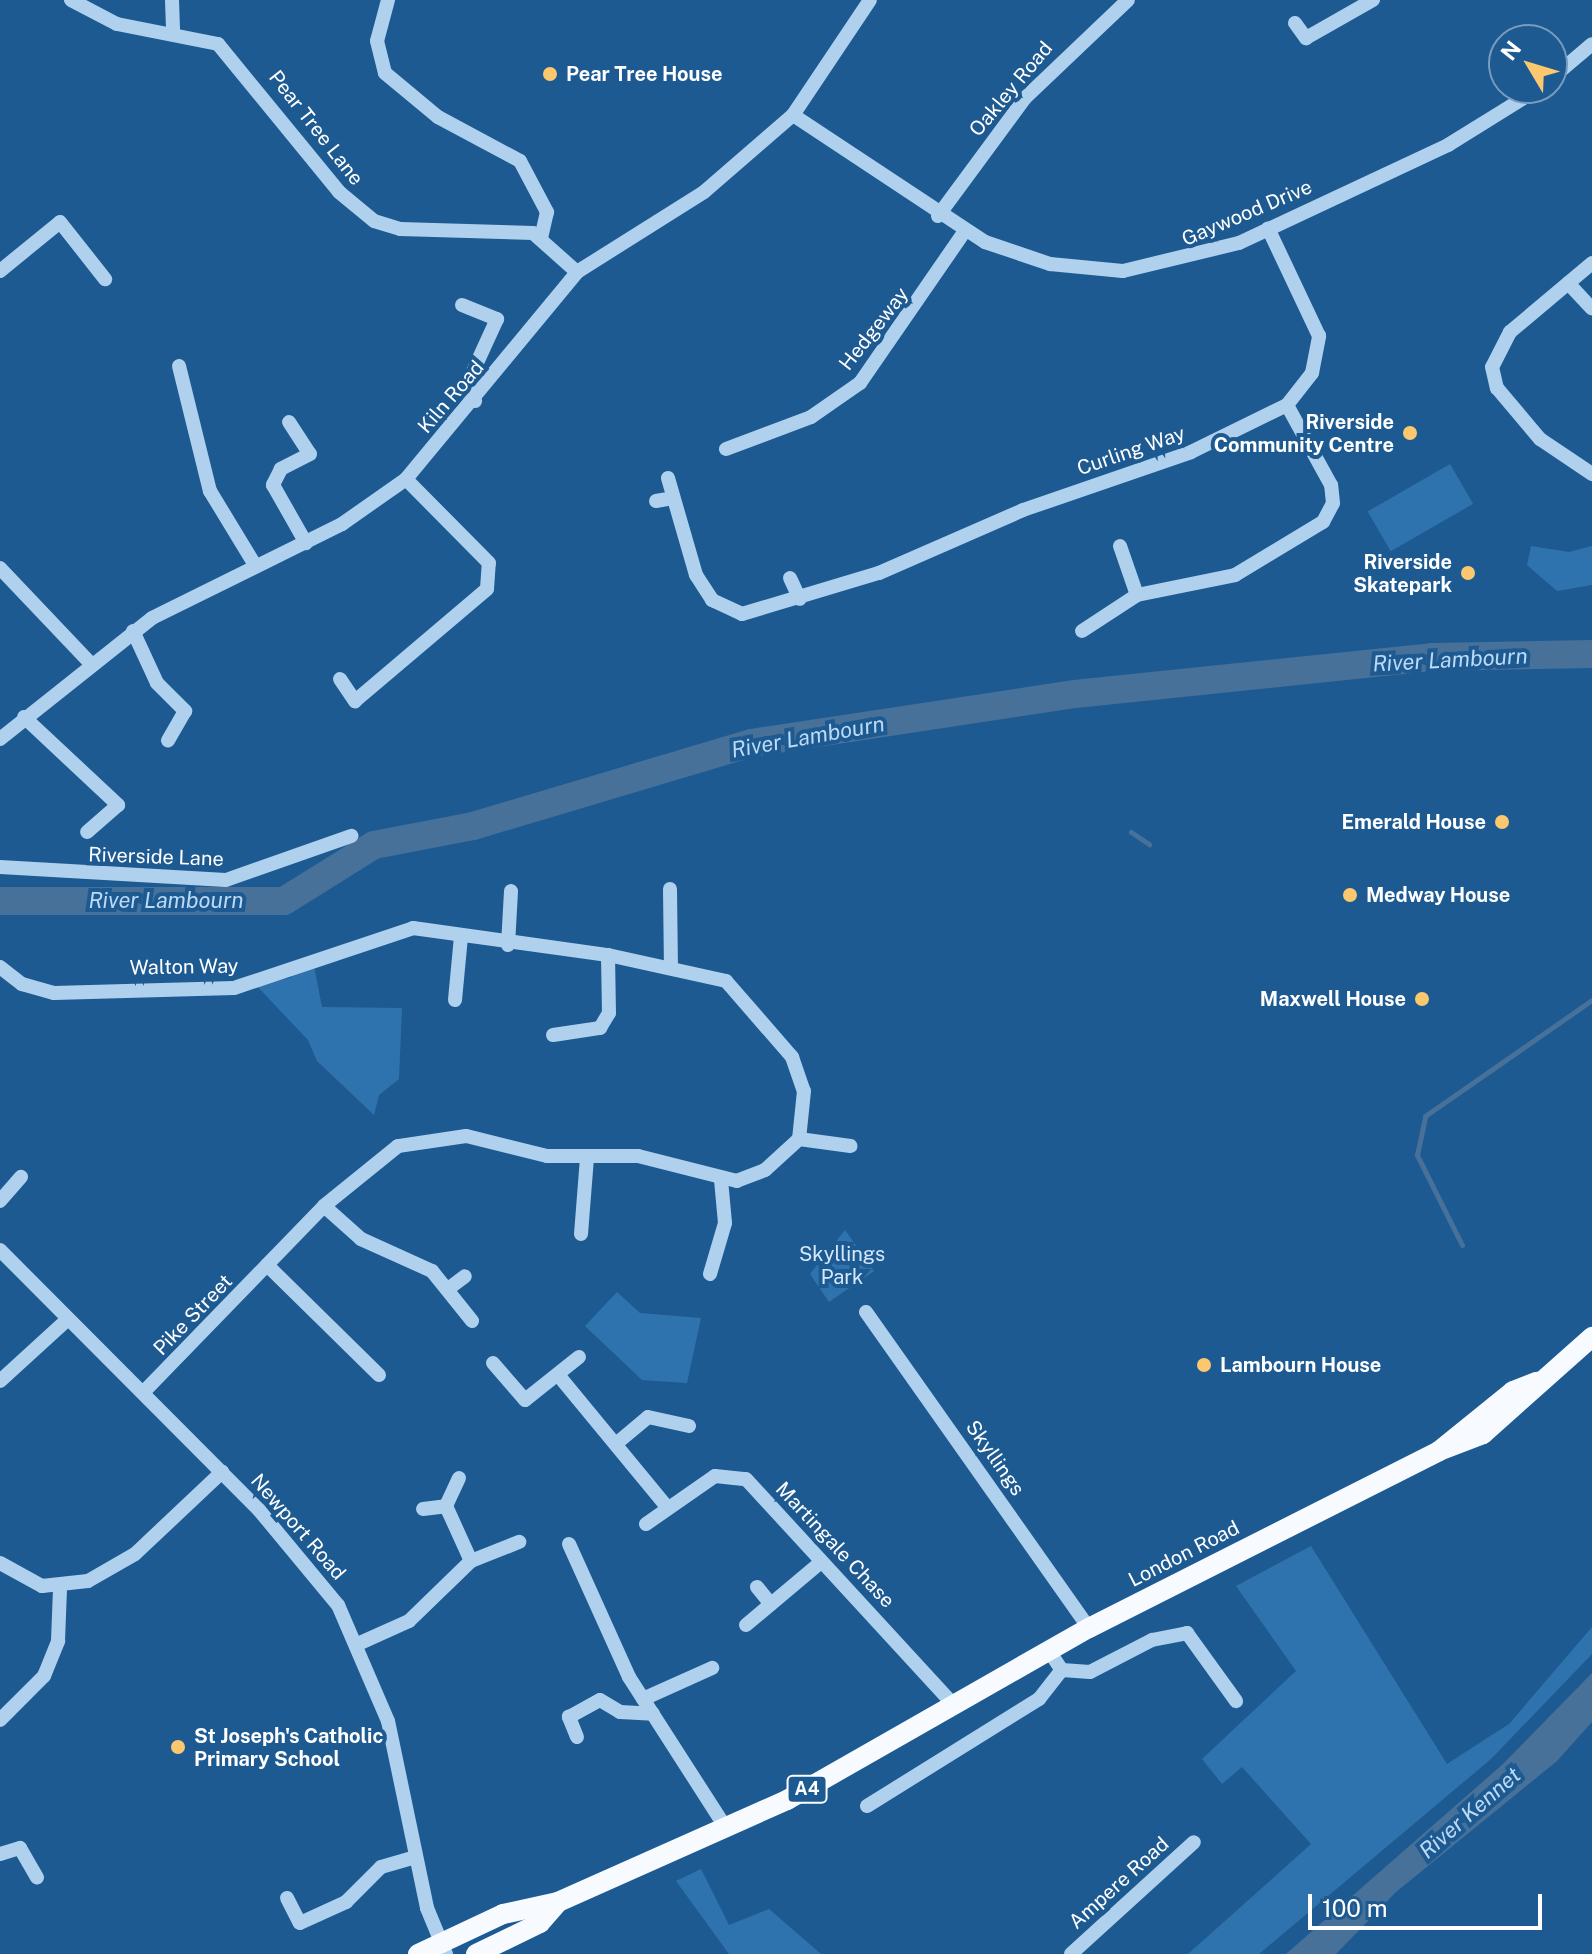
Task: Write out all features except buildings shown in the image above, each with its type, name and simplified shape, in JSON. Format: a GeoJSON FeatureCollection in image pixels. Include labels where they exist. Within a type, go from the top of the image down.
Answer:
{"type":"FeatureCollection","features":[{"type":"Feature","properties":{"kind":"main road","name":"London Road"},"geometry":{"type":"LineString","coordinates":[[954,1705],[1089,1628],[1439,1451],[1513,1391],[1537,1382],[1592,1337]]}},
{"type":"Feature","properties":{"kind":"main road","name":"A4"},"geometry":{"type":"LineString","coordinates":[[418,1954],[443,1949],[503,1914],[558,1902],[726,1828],[954,1705]]}},
{"type":"Feature","properties":{"kind":"main road","name":"A4"},"geometry":{"type":"LineString","coordinates":[[476,1954],[540,1923],[558,1902]]}},
{"type":"Feature","properties":{"kind":"street","name":"Pear Tree Lane"},"geometry":{"type":"LineString","coordinates":[[71,0],[117,24],[173,30],[226,49],[363,216],[400,229],[541,237]]}},
{"type":"Feature","properties":{"kind":"street"},"geometry":{"type":"LineString","coordinates":[[172,0],[173,30]]}},
{"type":"Feature","properties":{"kind":"street"},"geometry":{"type":"LineString","coordinates":[[388,0],[377,41],[385,73],[438,117],[520,161],[547,212],[541,237],[577,272]]}},
{"type":"Feature","properties":{"kind":"street","name":"Oakley Road"},"geometry":{"type":"LineString","coordinates":[[938,216],[1025,98],[1128,0]]}},
{"type":"Feature","properties":{"kind":"street"},"geometry":{"type":"LineString","coordinates":[[1295,23],[1306,38],[1373,0]]}},
{"type":"Feature","properties":{"kind":"street","name":"Kiln Road"},"geometry":{"type":"LineString","coordinates":[[0,739],[133,631],[255,565],[306,543],[406,479],[475,401],[577,272],[704,192],[793,115],[864,2]]}},
{"type":"Feature","properties":{"kind":"street"},"geometry":{"type":"LineString","coordinates":[[1568,64],[1592,44]]}},
{"type":"Feature","properties":{"kind":"street","name":"Gaywood Drive"},"geometry":{"type":"LineString","coordinates":[[793,115],[964,232],[1038,261],[1123,271],[1210,254],[1448,145],[1514,104]]}},
{"type":"Feature","properties":{"kind":"street"},"geometry":{"type":"LineString","coordinates":[[0,271],[60,222],[105,279]]}},
{"type":"Feature","properties":{"kind":"street","name":"Curling Way"},"geometry":{"type":"LineString","coordinates":[[668,478],[712,600],[742,614],[800,599],[1191,452],[1287,405],[1312,373],[1319,336],[1268,228]]}},
{"type":"Feature","properties":{"kind":"street","name":"Hedgeway"},"geometry":{"type":"LineString","coordinates":[[726,449],[811,417],[860,383],[964,232]]}},
{"type":"Feature","properties":{"kind":"street"},"geometry":{"type":"LineString","coordinates":[[1592,263],[1510,332],[1492,367],[1497,388],[1540,439],[1592,474]]}},
{"type":"Feature","properties":{"kind":"street"},"geometry":{"type":"LineString","coordinates":[[1568,283],[1592,309]]}},
{"type":"Feature","properties":{"kind":"street"},"geometry":{"type":"LineString","coordinates":[[462,305],[497,319],[464,391],[475,401]]}},
{"type":"Feature","properties":{"kind":"street"},"geometry":{"type":"LineString","coordinates":[[179,366],[210,491],[255,565]]}},
{"type":"Feature","properties":{"kind":"street"},"geometry":{"type":"LineString","coordinates":[[1082,631],[1137,595],[1207,586],[1323,522],[1333,503],[1331,485],[1287,405]]}},
{"type":"Feature","properties":{"kind":"street"},"geometry":{"type":"LineString","coordinates":[[289,422],[310,454],[281,469],[273,485],[306,543]]}},
{"type":"Feature","properties":{"kind":"street"},"geometry":{"type":"LineString","coordinates":[[740,425],[747,442]]}},
{"type":"Feature","properties":{"kind":"street"},"geometry":{"type":"LineString","coordinates":[[340,679],[355,701],[487,589],[489,563],[406,479]]}},
{"type":"Feature","properties":{"kind":"street"},"geometry":{"type":"LineString","coordinates":[[656,501],[673,498]]}},
{"type":"Feature","properties":{"kind":"street"},"geometry":{"type":"LineString","coordinates":[[1120,546],[1137,595]]}},
{"type":"Feature","properties":{"kind":"street"},"geometry":{"type":"LineString","coordinates":[[0,568],[90,663]]}},
{"type":"Feature","properties":{"kind":"street"},"geometry":{"type":"LineString","coordinates":[[790,578],[800,599]]}},
{"type":"Feature","properties":{"kind":"street"},"geometry":{"type":"LineString","coordinates":[[133,631],[157,683],[185,711],[168,741]]}},
{"type":"Feature","properties":{"kind":"street"},"geometry":{"type":"LineString","coordinates":[[24,717],[118,805],[87,832]]}},
{"type":"Feature","properties":{"kind":"street","name":"Riverside Lane"},"geometry":{"type":"LineString","coordinates":[[0,867],[226,880],[351,836]]}},
{"type":"Feature","properties":{"kind":"street"},"geometry":{"type":"LineString","coordinates":[[670,889],[671,966]]}},
{"type":"Feature","properties":{"kind":"street"},"geometry":{"type":"LineString","coordinates":[[508,945],[511,891]]}},
{"type":"Feature","properties":{"kind":"street","name":"Walton Way"},"geometry":{"type":"LineString","coordinates":[[0,967],[22,984],[54,993],[234,988],[389,931],[608,955],[671,966],[726,981],[792,1057],[804,1091],[799,1139]]}},
{"type":"Feature","properties":{"kind":"street"},"geometry":{"type":"LineString","coordinates":[[455,1000],[461,937]]}},
{"type":"Feature","properties":{"kind":"street"},"geometry":{"type":"LineString","coordinates":[[553,1035],[600,1028],[609,1013],[608,955]]}},
{"type":"Feature","properties":{"kind":"street"},"geometry":{"type":"LineString","coordinates":[[472,1321],[448,1289],[418,1261],[361,1239],[324,1206],[398,1146],[431,1136],[587,1157],[638,1156],[721,1180],[765,1170],[799,1139],[851,1146]]}},
{"type":"Feature","properties":{"kind":"street"},"geometry":{"type":"LineString","coordinates":[[581,1234],[587,1157]]}},
{"type":"Feature","properties":{"kind":"street"},"geometry":{"type":"LineString","coordinates":[[2,1196],[21,1177]]}},
{"type":"Feature","properties":{"kind":"street"},"geometry":{"type":"LineString","coordinates":[[710,1274],[725,1223],[721,1180]]}},
{"type":"Feature","properties":{"kind":"street","name":"Pike Street"},"geometry":{"type":"LineString","coordinates":[[144,1392],[324,1206]]}},
{"type":"Feature","properties":{"kind":"street","name":"Newport Road"},"geometry":{"type":"LineString","coordinates":[[0,1250],[144,1392],[314,1570],[360,1643],[388,1721],[416,1857],[443,1949]]}},
{"type":"Feature","properties":{"kind":"street"},"geometry":{"type":"LineString","coordinates":[[267,1265],[379,1375]]}},
{"type":"Feature","properties":{"kind":"street"},"geometry":{"type":"LineString","coordinates":[[448,1289],[465,1276]]}},
{"type":"Feature","properties":{"kind":"street","name":"Skyllings"},"geometry":{"type":"LineString","coordinates":[[866,1312],[1089,1628]]}},
{"type":"Feature","properties":{"kind":"street"},"geometry":{"type":"LineString","coordinates":[[0,1381],[68,1319]]}},
{"type":"Feature","properties":{"kind":"street"},"geometry":{"type":"LineString","coordinates":[[493,1363],[525,1400],[559,1376],[579,1357]]}},
{"type":"Feature","properties":{"kind":"street"},"geometry":{"type":"LineString","coordinates":[[559,1376],[666,1506]]}},
{"type":"Feature","properties":{"kind":"street"},"geometry":{"type":"LineString","coordinates":[[617,1443],[648,1417],[689,1426]]}},
{"type":"Feature","properties":{"kind":"street"},"geometry":{"type":"LineString","coordinates":[[0,1563],[60,1588],[135,1554],[222,1472]]}},
{"type":"Feature","properties":{"kind":"street","name":"Martingale Chase"},"geometry":{"type":"LineString","coordinates":[[646,1524],[666,1506],[715,1476],[746,1479],[954,1705]]}},
{"type":"Feature","properties":{"kind":"street"},"geometry":{"type":"LineString","coordinates":[[459,1478],[446,1506],[471,1561]]}},
{"type":"Feature","properties":{"kind":"street"},"geometry":{"type":"LineString","coordinates":[[423,1509],[446,1506]]}},
{"type":"Feature","properties":{"kind":"street"},"geometry":{"type":"LineString","coordinates":[[360,1643],[409,1621],[471,1561],[519,1542]]}},
{"type":"Feature","properties":{"kind":"street"},"geometry":{"type":"LineString","coordinates":[[569,1544],[643,1699],[726,1828]]}},
{"type":"Feature","properties":{"kind":"street"},"geometry":{"type":"LineString","coordinates":[[746,1625],[821,1562]]}},
{"type":"Feature","properties":{"kind":"street"},"geometry":{"type":"LineString","coordinates":[[757,1587],[771,1604]]}},
{"type":"Feature","properties":{"kind":"street"},"geometry":{"type":"LineString","coordinates":[[0,1720],[44,1676],[58,1641],[60,1588]]}},
{"type":"Feature","properties":{"kind":"street"},"geometry":{"type":"LineString","coordinates":[[1062,1670],[1090,1672],[1152,1640],[1187,1633],[1236,1701]]}},
{"type":"Feature","properties":{"kind":"street"},"geometry":{"type":"LineString","coordinates":[[1049,1651],[1062,1670]]}},
{"type":"Feature","properties":{"kind":"street"},"geometry":{"type":"LineString","coordinates":[[643,1699],[712,1668]]}},
{"type":"Feature","properties":{"kind":"street"},"geometry":{"type":"LineString","coordinates":[[867,1806],[1039,1699],[1062,1670]]}},
{"type":"Feature","properties":{"kind":"street"},"geometry":{"type":"LineString","coordinates":[[577,1737],[569,1717],[600,1700],[620,1712],[658,1719]]}},
{"type":"Feature","properties":{"kind":"street","name":"Ampere Road"},"geometry":{"type":"LineString","coordinates":[[1071,1954],[1194,1842]]}},
{"type":"Feature","properties":{"kind":"street"},"geometry":{"type":"LineString","coordinates":[[0,1854],[20,1848],[37,1877]]}},
{"type":"Feature","properties":{"kind":"street"},"geometry":{"type":"LineString","coordinates":[[287,1898],[300,1923],[346,1902],[381,1867],[416,1857]]}},
{"type":"Feature","properties":{"kind":"green space"},"geometry":{"type":"Polygon","coordinates":[[[1450,464],[1473,504],[1391,551],[1368,512],[1450,464]]]}},
{"type":"Feature","properties":{"kind":"green space"},"geometry":{"type":"Polygon","coordinates":[[[1531,546],[1569,552],[1592,546],[1592,585],[1557,591],[1527,565],[1531,546]]]}},
{"type":"Feature","properties":{"kind":"green space"},"geometry":{"type":"Polygon","coordinates":[[[313,961],[322,1007],[402,1008],[399,1079],[379,1095],[374,1115],[317,1061],[308,1040],[256,985],[290,978],[313,961]]]}},
{"type":"Feature","properties":{"kind":"green space","name":"Skyllings Park"},"geometry":{"type":"Polygon","coordinates":[[[845,1230],[874,1271],[829,1302],[810,1274],[845,1230]]]}},
{"type":"Feature","properties":{"kind":"green space"},"geometry":{"type":"Polygon","coordinates":[[[617,1292],[640,1313],[701,1318],[687,1383],[642,1380],[585,1326],[617,1292]]]}},
{"type":"Feature","properties":{"kind":"green space"},"geometry":{"type":"Polygon","coordinates":[[[1311,1546],[1447,1764],[1509,1724],[1592,1627],[1592,1654],[1491,1759],[1259,1954],[1188,1954],[1311,1844],[1242,1767],[1222,1784],[1202,1759],[1296,1671],[1236,1586],[1311,1546]]]}},
{"type":"Feature","properties":{"kind":"green space"},"geometry":{"type":"Polygon","coordinates":[[[701,1869],[729,1925],[769,1909],[821,1954],[729,1954],[676,1881],[701,1869]]]}},
{"type":"Feature","properties":{"kind":"water","name":"River Kennet"},"geometry":{"type":"Polygon","coordinates":[[[1592,1673],[1592,1722],[1557,1761],[1396,1892],[1336,1954],[1286,1954],[1503,1764],[1592,1673]]]}},
{"type":"Feature","properties":{"kind":"waterway","name":"River Lambourn"},"geometry":{"type":"LineString","coordinates":[[0,901],[284,901],[374,845],[473,826],[751,743],[1075,694],[1434,657],[1592,654]]}},
{"type":"Feature","properties":{"kind":"waterway"},"geometry":{"type":"LineString","coordinates":[[1131,832],[1149,844]]}},
{"type":"Feature","properties":{"kind":"waterway"},"geometry":{"type":"LineString","coordinates":[[1462,1245],[1417,1155],[1425,1116],[1592,1000]]}},
{"type":"Feature","properties":{"kind":"place","name":"Pear Tree House"},"geometry":{"type":"Point","coordinates":[550,74]}},
{"type":"Feature","properties":{"kind":"place","name":"Riverside Community Centre"},"geometry":{"type":"Point","coordinates":[1410,433]}},
{"type":"Feature","properties":{"kind":"place","name":"Riverside Skatepark"},"geometry":{"type":"Point","coordinates":[1468,573]}},
{"type":"Feature","properties":{"kind":"place","name":"Emerald House"},"geometry":{"type":"Point","coordinates":[1502,822]}},
{"type":"Feature","properties":{"kind":"place","name":"Medway House"},"geometry":{"type":"Point","coordinates":[1350,895]}},
{"type":"Feature","properties":{"kind":"place","name":"Maxwell House"},"geometry":{"type":"Point","coordinates":[1422,999]}},
{"type":"Feature","properties":{"kind":"place","name":"Lambourn House"},"geometry":{"type":"Point","coordinates":[1204,1365]}},
{"type":"Feature","properties":{"kind":"place","name":"St Joseph's Catholic Primary School"},"geometry":{"type":"Point","coordinates":[178,1747]}}]}
